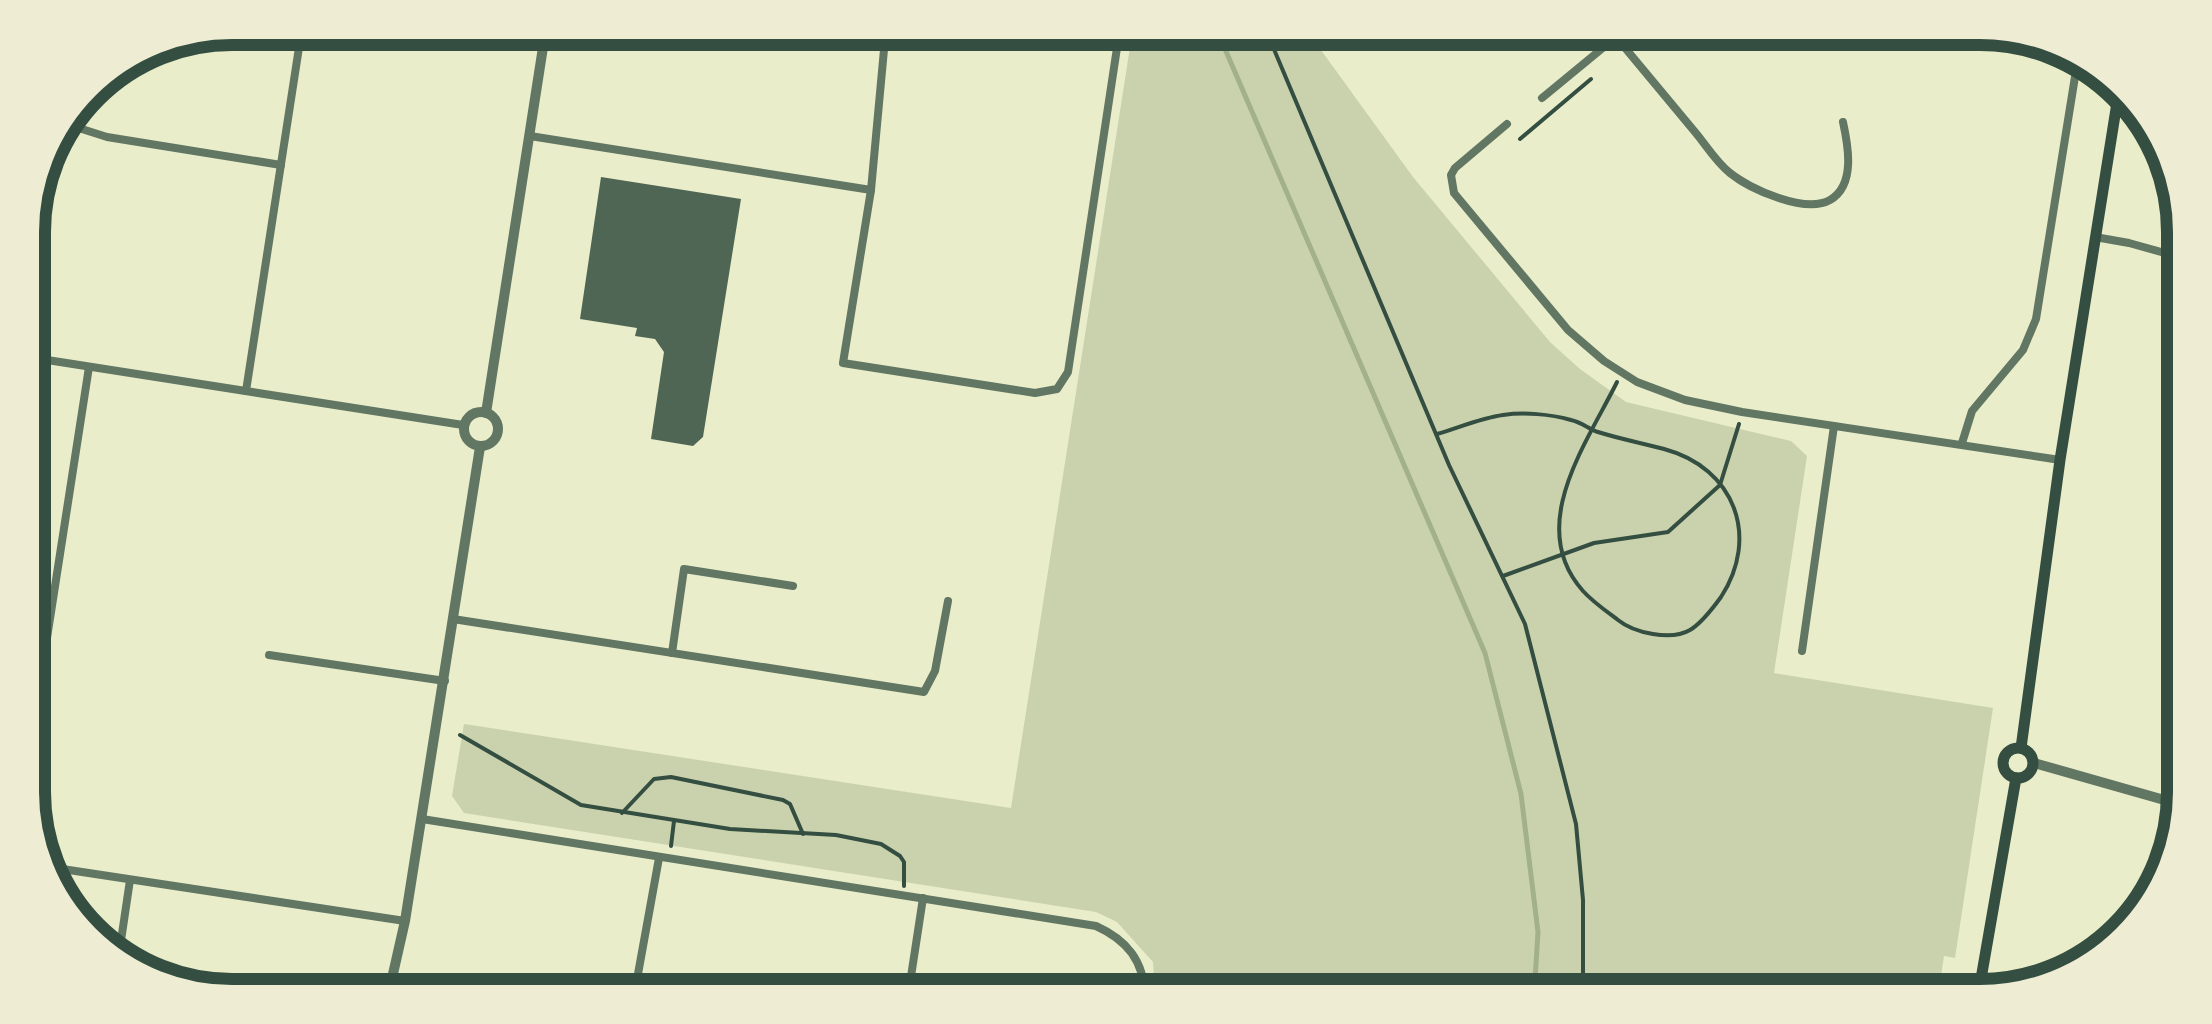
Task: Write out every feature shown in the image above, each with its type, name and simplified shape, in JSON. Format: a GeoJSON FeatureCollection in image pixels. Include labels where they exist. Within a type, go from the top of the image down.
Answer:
{"type":"FeatureCollection","features":[{"type":"Feature","properties":{"kind":"main road"},"geometry":{"type":"LineString","coordinates":[[2022,748],[2060,460],[2117,105]]}},
{"type":"Feature","properties":{"kind":"main road"},"geometry":{"type":"LineString","coordinates":[[2022,748],[2030,753],[2034,763],[2028,774],[2016,778],[2007,774],[2004,760],[2012,749],[2022,748]]}},
{"type":"Feature","properties":{"kind":"main road"},"geometry":{"type":"LineString","coordinates":[[1981,979],[2016,778]]}},
{"type":"Feature","properties":{"kind":"street"},"geometry":{"type":"LineString","coordinates":[[246,391],[299,45]]}},
{"type":"Feature","properties":{"kind":"street"},"geometry":{"type":"LineString","coordinates":[[486,413],[543,45]]}},
{"type":"Feature","properties":{"kind":"street"},"geometry":{"type":"LineString","coordinates":[[884,45],[871,190],[843,363],[1035,393],[1057,388],[1068,372],[1117,45]]}},
{"type":"Feature","properties":{"kind":"street"},"geometry":{"type":"LineString","coordinates":[[1542,98],[1606,45]]}},
{"type":"Feature","properties":{"kind":"street"},"geometry":{"type":"LineString","coordinates":[[1623,45],[1729,172],[1759,191],[1815,204],[1831,200],[1843,187],[1848,163],[1842,122]]}},
{"type":"Feature","properties":{"kind":"street"},"geometry":{"type":"LineString","coordinates":[[1962,444],[1972,411],[2023,350],[2036,319],[2076,71]]}},
{"type":"Feature","properties":{"kind":"street"},"geometry":{"type":"LineString","coordinates":[[1507,124],[1455,168],[1451,176],[1454,194],[1557,318],[1622,373],[1685,400],[1742,412],[2060,460]]}},
{"type":"Feature","properties":{"kind":"street"},"geometry":{"type":"LineString","coordinates":[[77,127],[107,137],[281,164]]}},
{"type":"Feature","properties":{"kind":"street"},"geometry":{"type":"LineString","coordinates":[[530,136],[871,190]]}},
{"type":"Feature","properties":{"kind":"street"},"geometry":{"type":"LineString","coordinates":[[2096,237],[2167,254]]}},
{"type":"Feature","properties":{"kind":"street"},"geometry":{"type":"LineString","coordinates":[[45,360],[464,425]]}},
{"type":"Feature","properties":{"kind":"street"},"geometry":{"type":"LineString","coordinates":[[47,638],[90,367]]}},
{"type":"Feature","properties":{"kind":"street"},"geometry":{"type":"LineString","coordinates":[[475,413],[486,413],[495,419],[498,435],[491,444],[480,447],[466,440],[464,425],[475,413]]}},
{"type":"Feature","properties":{"kind":"street"},"geometry":{"type":"LineString","coordinates":[[1802,651],[1834,426]]}},
{"type":"Feature","properties":{"kind":"street"},"geometry":{"type":"LineString","coordinates":[[392,979],[422,820],[480,447]]}},
{"type":"Feature","properties":{"kind":"street"},"geometry":{"type":"LineString","coordinates":[[672,653],[684,569],[793,586]]}},
{"type":"Feature","properties":{"kind":"street"},"geometry":{"type":"LineString","coordinates":[[454,619],[924,692],[936,672],[948,600]]}},
{"type":"Feature","properties":{"kind":"street"},"geometry":{"type":"LineString","coordinates":[[269,656],[444,682]]}},
{"type":"Feature","properties":{"kind":"street"},"geometry":{"type":"LineString","coordinates":[[2034,763],[2166,800]]}},
{"type":"Feature","properties":{"kind":"street"},"geometry":{"type":"LineString","coordinates":[[422,820],[1096,926],[1110,932],[1134,953],[1144,979]]}},
{"type":"Feature","properties":{"kind":"street"},"geometry":{"type":"LineString","coordinates":[[637,979],[658,858]]}},
{"type":"Feature","properties":{"kind":"street"},"geometry":{"type":"LineString","coordinates":[[62,869],[405,922]]}},
{"type":"Feature","properties":{"kind":"street"},"geometry":{"type":"LineString","coordinates":[[120,941],[130,880]]}},
{"type":"Feature","properties":{"kind":"street"},"geometry":{"type":"LineString","coordinates":[[911,979],[924,898]]}},
{"type":"Feature","properties":{"kind":"path"},"geometry":{"type":"LineString","coordinates":[[1271,45],[1436,434],[1524,624],[1576,824],[1583,900],[1584,979]]}},
{"type":"Feature","properties":{"kind":"path"},"geometry":{"type":"LineString","coordinates":[[1520,139],[1591,79]]}},
{"type":"Feature","properties":{"kind":"path"},"geometry":{"type":"LineString","coordinates":[[1436,434],[1502,415],[1538,414],[1574,420],[1594,431],[1696,462],[1730,494],[1742,540],[1734,576],[1712,610],[1688,632],[1658,634],[1625,626],[1584,592],[1559,537],[1570,470],[1594,431],[1622,373]]}},
{"type":"Feature","properties":{"kind":"path"},"geometry":{"type":"LineString","coordinates":[[1503,576],[1594,544],[1668,532],[1720,485],[1742,412]]}},
{"type":"Feature","properties":{"kind":"path"},"geometry":{"type":"LineString","coordinates":[[460,735],[581,805],[730,829],[869,841],[900,856],[904,862],[905,896]]}},
{"type":"Feature","properties":{"kind":"path"},"geometry":{"type":"LineString","coordinates":[[622,813],[654,779],[671,777],[783,800],[790,804],[804,834]]}},
{"type":"Feature","properties":{"kind":"path"},"geometry":{"type":"LineString","coordinates":[[670,860],[674,821]]}},
{"type":"Feature","properties":{"kind":"green space"},"geometry":{"type":"Polygon","coordinates":[[[1130,45],[1317,45],[1413,177],[1550,342],[1580,369],[1626,402],[1791,441],[1807,456],[1774,673],[1993,708],[1955,958],[1944,956],[1941,979],[1154,979],[1153,962],[1117,922],[1096,912],[464,813],[452,796],[464,724],[1011,808],[1130,45]]]}},
{"type":"Feature","properties":{"kind":"building"},"geometry":{"type":"Polygon","coordinates":[[[601,177],[741,199],[703,437],[693,446],[651,439],[664,352],[655,339],[635,336],[637,328],[580,319],[601,177]]]}},
{"type":"Feature","properties":{"kind":"waterway"},"geometry":{"type":"LineString","coordinates":[[1223,45],[1485,653],[1521,794],[1538,932],[1535,979]]}}]}
